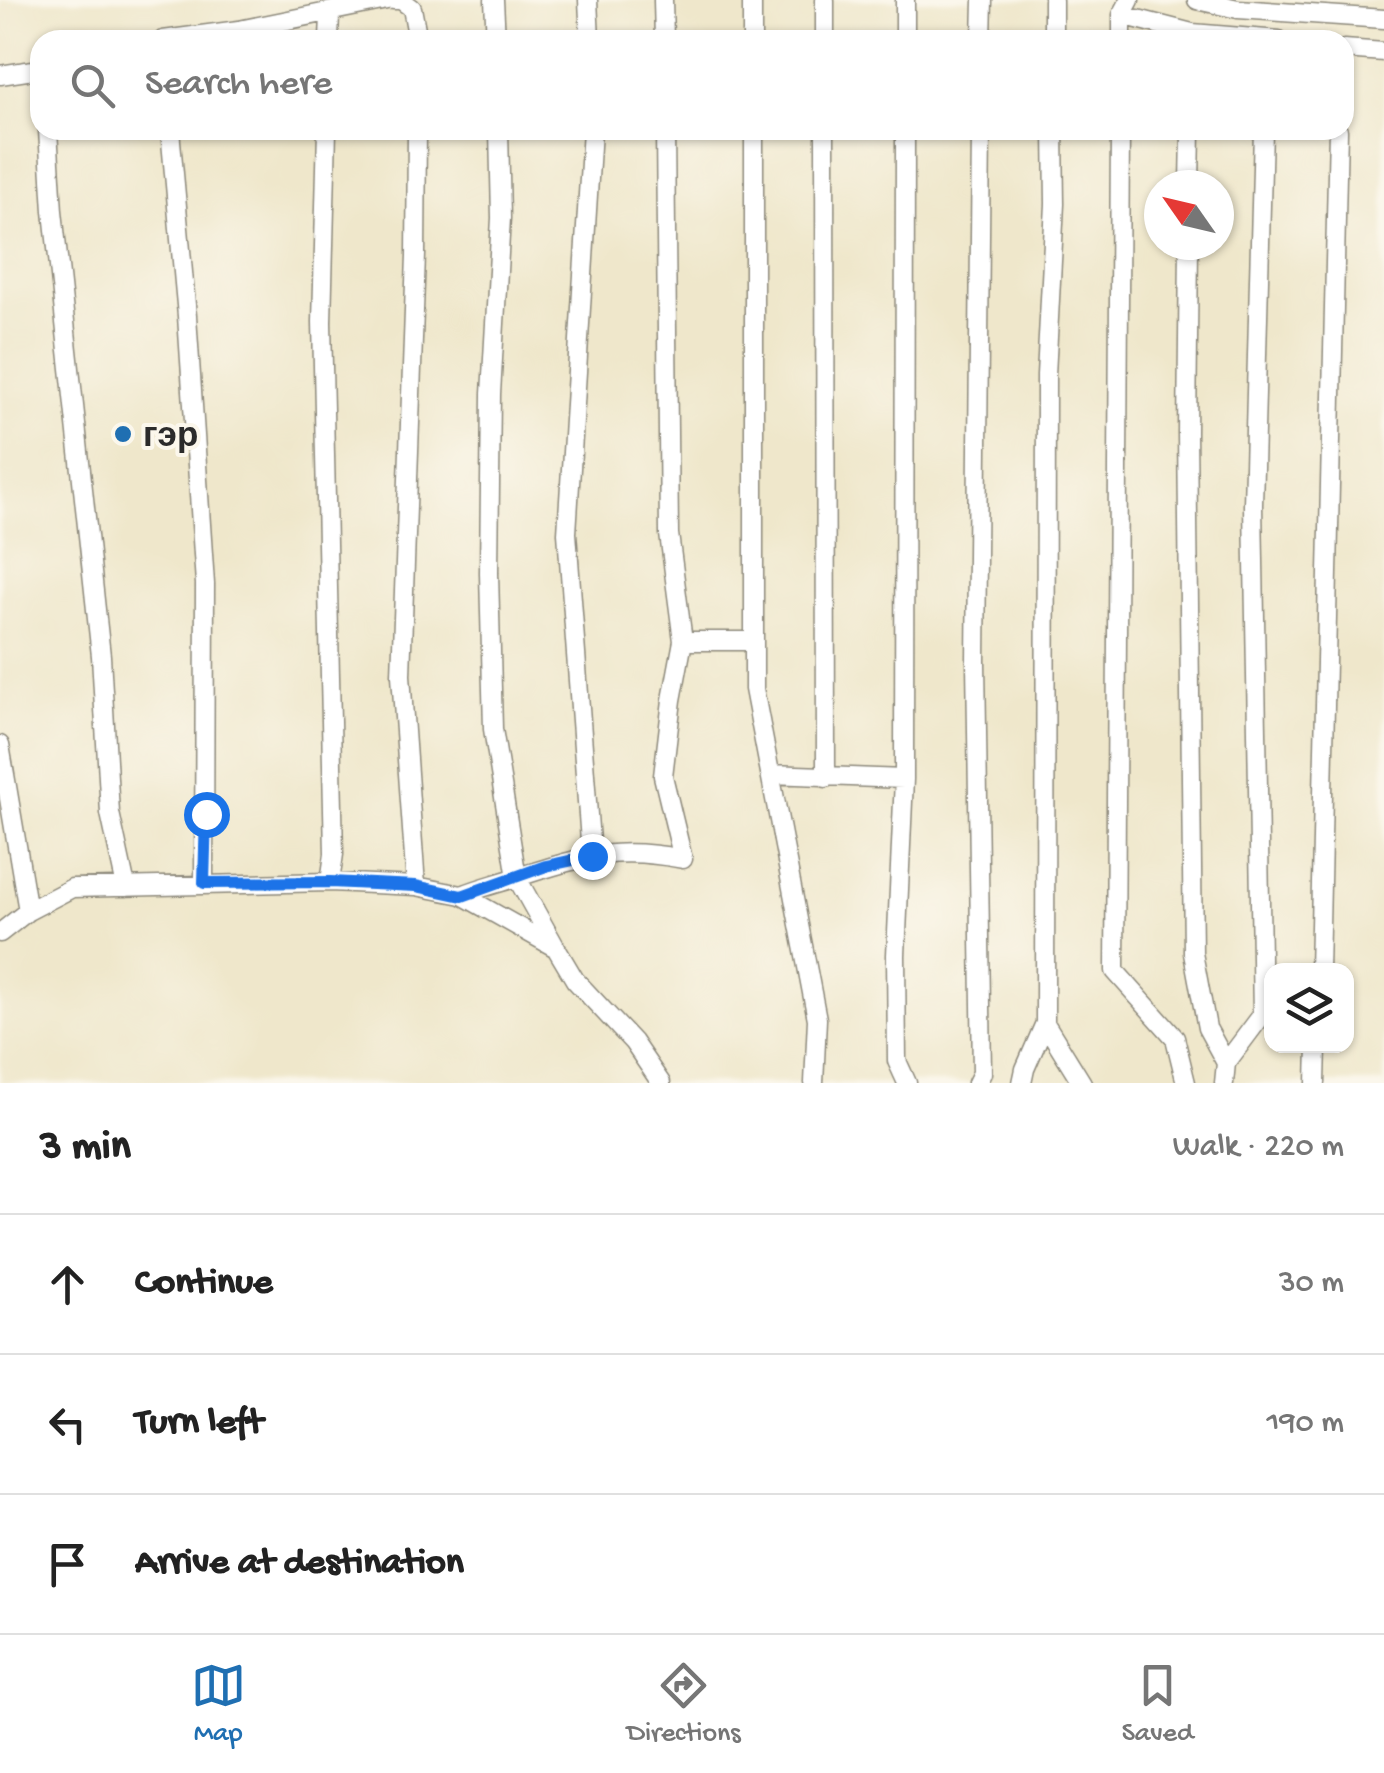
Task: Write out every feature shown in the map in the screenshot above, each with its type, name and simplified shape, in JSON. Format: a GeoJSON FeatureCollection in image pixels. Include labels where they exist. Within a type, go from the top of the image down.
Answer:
{"type":"FeatureCollection","features":[{"type":"Feature","properties":{"kind":"street"},"geometry":{"type":"LineString","coordinates":[[227,30],[401,0],[412,8],[416,30]]}},
{"type":"Feature","properties":{"kind":"street"},"geometry":{"type":"LineString","coordinates":[[494,0],[496,30]]}},
{"type":"Feature","properties":{"kind":"street"},"geometry":{"type":"LineString","coordinates":[[588,0],[590,30]]}},
{"type":"Feature","properties":{"kind":"street"},"geometry":{"type":"LineString","coordinates":[[664,0],[664,30]]}},
{"type":"Feature","properties":{"kind":"street"},"geometry":{"type":"LineString","coordinates":[[752,0],[752,30]]}},
{"type":"Feature","properties":{"kind":"street"},"geometry":{"type":"LineString","coordinates":[[825,0],[825,30]]}},
{"type":"Feature","properties":{"kind":"street"},"geometry":{"type":"LineString","coordinates":[[905,0],[905,30]]}},
{"type":"Feature","properties":{"kind":"street"},"geometry":{"type":"LineString","coordinates":[[982,30],[983,0]]}},
{"type":"Feature","properties":{"kind":"street"},"geometry":{"type":"LineString","coordinates":[[1053,0],[1053,30]]}},
{"type":"Feature","properties":{"kind":"street"},"geometry":{"type":"LineString","coordinates":[[1197,0],[1384,19]]}},
{"type":"Feature","properties":{"kind":"street"},"geometry":{"type":"LineString","coordinates":[[1126,8],[1176,30]]}},
{"type":"Feature","properties":{"kind":"street"},"geometry":{"type":"LineString","coordinates":[[329,30],[330,14]]}},
{"type":"Feature","properties":{"kind":"street"},"geometry":{"type":"LineString","coordinates":[[1354,50],[1384,52]]}},
{"type":"Feature","properties":{"kind":"street"},"geometry":{"type":"LineString","coordinates":[[0,75],[30,70]]}},
{"type":"Feature","properties":{"kind":"street"},"geometry":{"type":"LineString","coordinates":[[49,140],[101,656],[110,813],[126,886]]}},
{"type":"Feature","properties":{"kind":"street"},"geometry":{"type":"LineString","coordinates":[[171,140],[205,584],[204,883]]}},
{"type":"Feature","properties":{"kind":"street"},"geometry":{"type":"LineString","coordinates":[[327,140],[322,322],[334,854],[330,882]]}},
{"type":"Feature","properties":{"kind":"street"},"geometry":{"type":"LineString","coordinates":[[416,886],[401,676],[417,140]]}},
{"type":"Feature","properties":{"kind":"street"},"geometry":{"type":"LineString","coordinates":[[498,140],[502,218],[491,394],[493,729],[516,878],[574,980],[632,1042],[661,1083]]}},
{"type":"Feature","properties":{"kind":"street"},"geometry":{"type":"LineString","coordinates":[[591,140],[567,534],[592,856]]}},
{"type":"Feature","properties":{"kind":"street"},"geometry":{"type":"LineString","coordinates":[[462,896],[546,866],[592,856],[644,851],[684,859],[663,776],[683,641],[670,534],[665,140]]}},
{"type":"Feature","properties":{"kind":"street"},"geometry":{"type":"LineString","coordinates":[[754,140],[754,689],[817,1020],[814,1083]]}},
{"type":"Feature","properties":{"kind":"street"},"geometry":{"type":"LineString","coordinates":[[825,140],[826,778]]}},
{"type":"Feature","properties":{"kind":"street"},"geometry":{"type":"LineString","coordinates":[[904,140],[904,779],[896,956],[897,1061],[908,1083]]}},
{"type":"Feature","properties":{"kind":"street"},"geometry":{"type":"LineString","coordinates":[[977,1083],[982,1073],[976,662],[980,140]]}},
{"type":"Feature","properties":{"kind":"street"},"geometry":{"type":"LineString","coordinates":[[1022,1083],[1024,1069],[1045,1023],[1046,375],[1056,204],[1054,140]]}},
{"type":"Feature","properties":{"kind":"street"},"geometry":{"type":"LineString","coordinates":[[1120,140],[1115,971],[1175,1038],[1186,1083]]}},
{"type":"Feature","properties":{"kind":"street"},"geometry":{"type":"LineString","coordinates":[[1190,170],[1191,140]]}},
{"type":"Feature","properties":{"kind":"street"},"geometry":{"type":"LineString","coordinates":[[1224,1083],[1226,1062],[1262,1015],[1253,505],[1263,140]]}},
{"type":"Feature","properties":{"kind":"street"},"geometry":{"type":"LineString","coordinates":[[1319,963],[1338,140]]}},
{"type":"Feature","properties":{"kind":"street"},"geometry":{"type":"LineString","coordinates":[[1189,260],[1193,953],[1207,1028],[1226,1062]]}},
{"type":"Feature","properties":{"kind":"street"},"geometry":{"type":"LineString","coordinates":[[683,641],[754,641]]}},
{"type":"Feature","properties":{"kind":"street"},"geometry":{"type":"LineString","coordinates":[[0,745],[28,911]]}},
{"type":"Feature","properties":{"kind":"street"},"geometry":{"type":"LineString","coordinates":[[770,774],[904,779]]}},
{"type":"Feature","properties":{"kind":"street"},"geometry":{"type":"LineString","coordinates":[[0,933],[28,911],[72,888],[330,882],[416,886],[462,896],[556,948]]}},
{"type":"Feature","properties":{"kind":"street"},"geometry":{"type":"LineString","coordinates":[[1045,1023],[1082,1083]]}},
{"type":"Feature","properties":{"kind":"street"},"geometry":{"type":"LineString","coordinates":[[1316,1083],[1317,1053]]}},
{"type":"Feature","properties":{"kind":"place","name":"гэр"},"geometry":{"type":"Point","coordinates":[123,434]}},
{"type":"Feature","properties":{"kind":"route"},"geometry":{"type":"LineString","coordinates":[[206,814],[204,883],[416,886],[462,896],[546,866],[592,856]]}}]}
